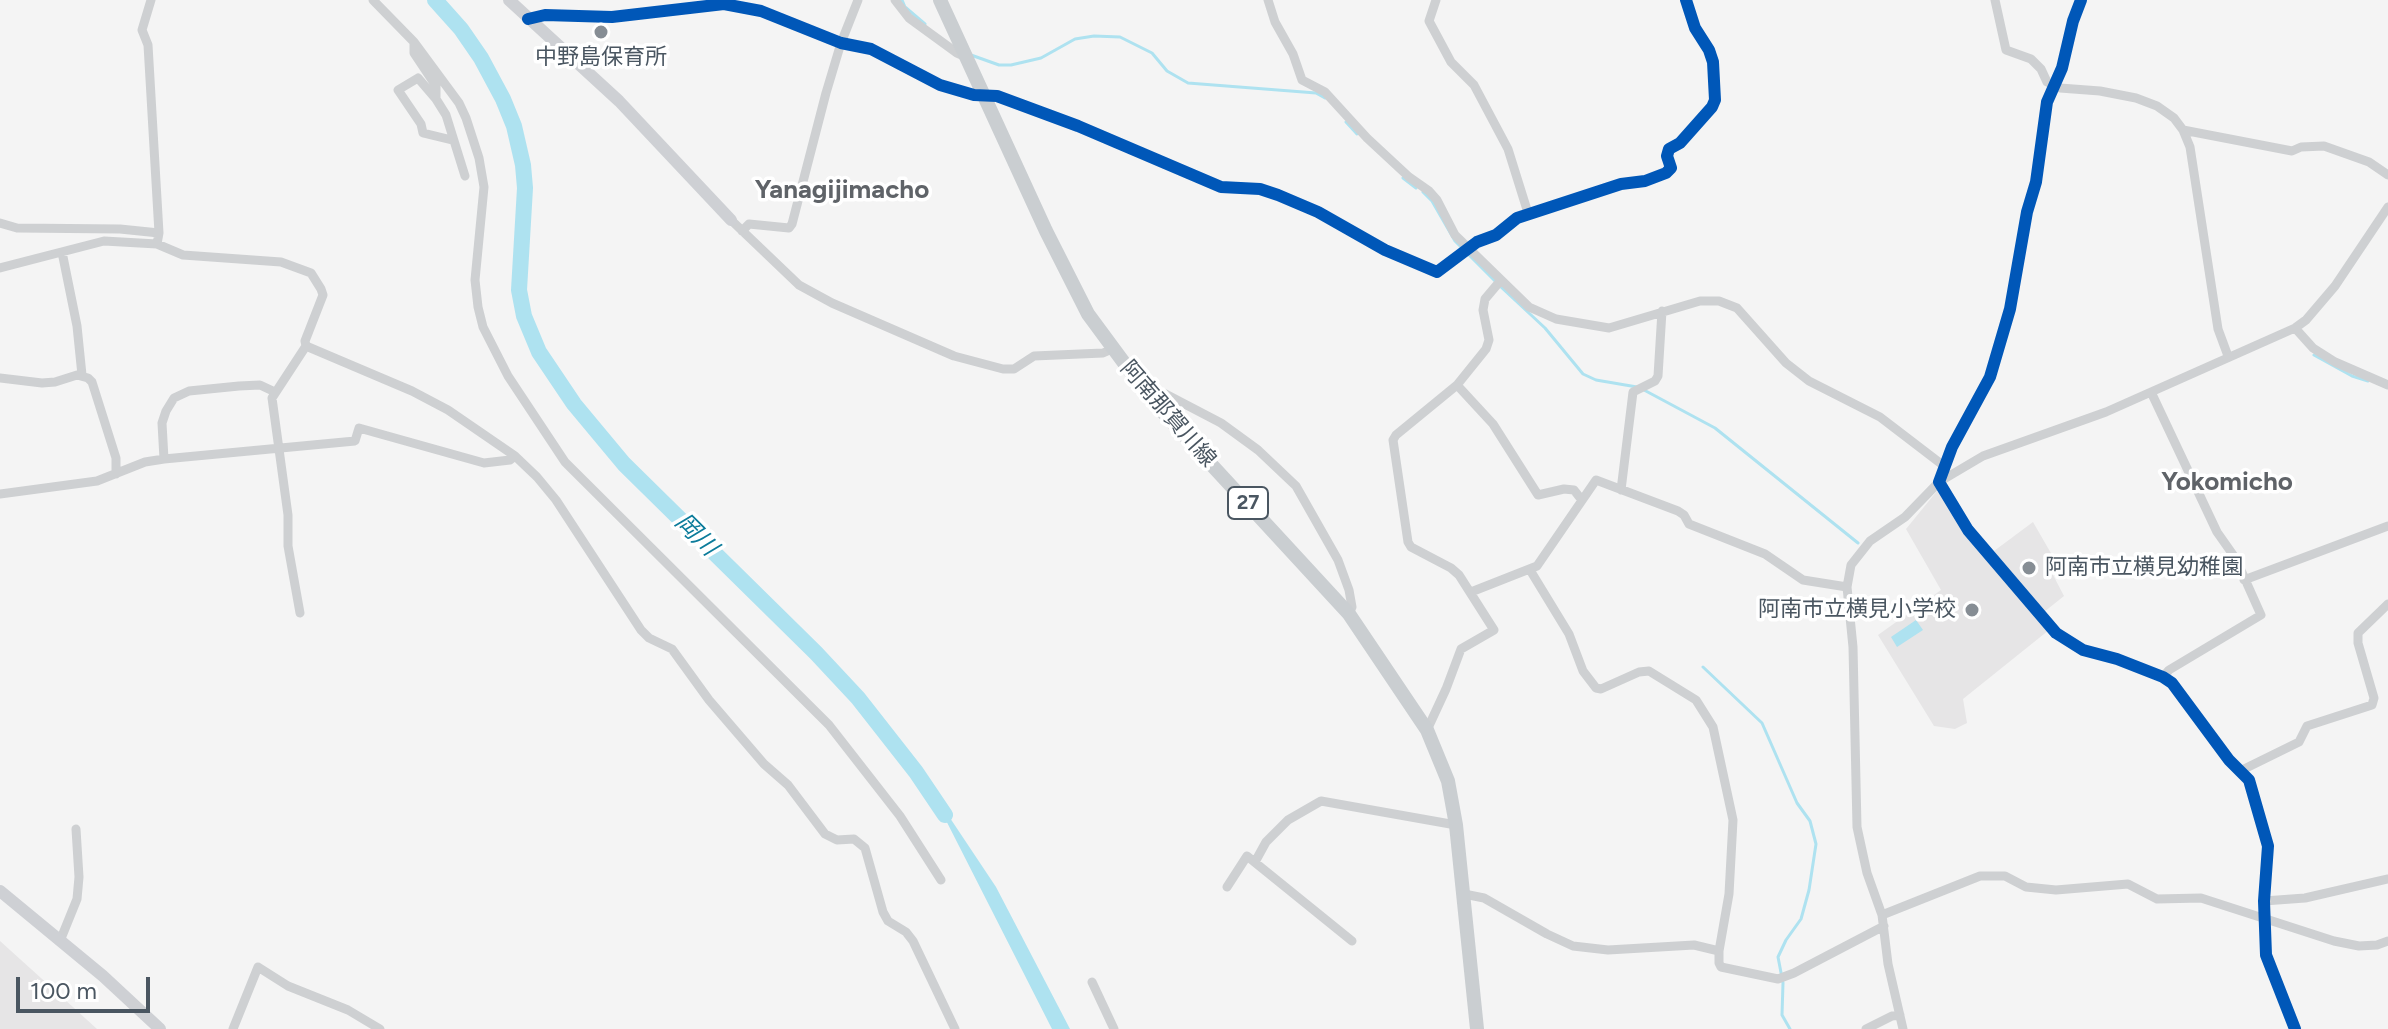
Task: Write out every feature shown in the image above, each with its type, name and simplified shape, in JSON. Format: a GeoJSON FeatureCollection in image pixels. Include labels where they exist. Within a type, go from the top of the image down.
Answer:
{"type":"FeatureCollection","features":[{"type":"Feature","properties":{"kind":"main road","name":"阿南那賀川線"},"geometry":{"type":"LineString","coordinates":[[940,0],[1077,294],[1112,349],[1142,387],[1349,614],[1427,730],[1448,781],[1456,825],[1477,1029]]}},
{"type":"Feature","properties":{"kind":"street"},"geometry":{"type":"LineString","coordinates":[[151,0],[142,30],[148,45],[159,233],[157,244]]}},
{"type":"Feature","properties":{"kind":"street"},"geometry":{"type":"LineString","coordinates":[[373,0],[414,42],[459,103],[479,158],[484,187],[476,258],[478,307],[483,327],[508,376],[565,462],[829,725],[900,816],[941,880]]}},
{"type":"Feature","properties":{"kind":"street"},"geometry":{"type":"LineString","coordinates":[[509,0],[619,101],[731,220],[799,285],[832,303],[954,356],[1003,369],[1014,369],[1034,356],[1103,353],[1112,349]]}},
{"type":"Feature","properties":{"kind":"street"},"geometry":{"type":"LineString","coordinates":[[742,231],[749,224],[789,228],[792,224],[841,43],[858,0]]}},
{"type":"Feature","properties":{"kind":"street"},"geometry":{"type":"LineString","coordinates":[[895,0],[909,18],[964,56]]}},
{"type":"Feature","properties":{"kind":"street"},"geometry":{"type":"LineString","coordinates":[[1268,0],[1302,80],[1325,92],[1367,138],[1429,191],[1466,251],[1498,283],[1529,307],[1541,314],[1609,328],[1700,301],[1719,301],[1737,308],[1786,363],[1809,381],[1880,417],[1944,466]]}},
{"type":"Feature","properties":{"kind":"street"},"geometry":{"type":"LineString","coordinates":[[1436,0],[1429,21],[1451,62],[1474,85],[1508,149],[1528,213]]}},
{"type":"Feature","properties":{"kind":"street"},"geometry":{"type":"LineString","coordinates":[[528,19],[545,15],[612,17],[738,5],[773,15],[841,43],[871,49],[940,85],[983,96],[997,96],[1078,126],[1221,187],[1260,189],[1278,195],[1437,272],[1477,242],[1496,235],[1528,213],[1621,184],[1645,181],[1671,168],[1667,156],[1669,149],[1680,143],[1715,100],[1713,62],[1695,28],[1686,0]]}},
{"type":"Feature","properties":{"kind":"street"},"geometry":{"type":"LineString","coordinates":[[1995,0],[2006,50],[2031,59],[2041,69],[2047,82],[2136,98],[2157,106],[2174,118],[2183,130],[2190,147],[2218,329],[2228,356]]}},
{"type":"Feature","properties":{"kind":"street"},"geometry":{"type":"LineString","coordinates":[[2081,0],[2062,68],[2047,102],[2036,182],[2027,212],[2010,309],[1990,377],[1944,466],[1939,482],[1968,530],[2056,633],[2083,650],[2117,659],[2172,683],[2229,760],[2249,780],[2268,846],[2264,901],[2266,955],[2295,1029]]}},
{"type":"Feature","properties":{"kind":"street"},"geometry":{"type":"LineString","coordinates":[[414,42],[414,53],[436,86],[436,99]]}},
{"type":"Feature","properties":{"kind":"street"},"geometry":{"type":"LineString","coordinates":[[452,140],[423,133],[421,124],[398,90],[418,78],[436,99],[446,115],[465,176]]}},
{"type":"Feature","properties":{"kind":"street"},"geometry":{"type":"LineString","coordinates":[[2183,130],[2292,151],[2301,147],[2324,146],[2369,162],[2388,175]]}},
{"type":"Feature","properties":{"kind":"street"},"geometry":{"type":"LineString","coordinates":[[1903,1029],[1888,964],[1883,920],[1867,873],[1857,827],[1853,647],[1847,587],[1851,565],[1865,547],[1905,517],[1939,482],[1999,449],[2096,416],[2295,328],[2306,320],[2335,286],[2388,207]]}},
{"type":"Feature","properties":{"kind":"street"},"geometry":{"type":"LineString","coordinates":[[0,223],[17,228],[120,229],[159,233]]}},
{"type":"Feature","properties":{"kind":"street"},"geometry":{"type":"LineString","coordinates":[[2376,228],[2388,234]]}},
{"type":"Feature","properties":{"kind":"street"},"geometry":{"type":"LineString","coordinates":[[0,268],[104,241],[157,244],[183,255],[281,262],[311,273],[323,295],[305,341],[306,346],[275,392],[272,404],[288,515],[288,546],[300,613]]}},
{"type":"Feature","properties":{"kind":"street"},"geometry":{"type":"LineString","coordinates":[[62,252],[77,326],[82,375]]}},
{"type":"Feature","properties":{"kind":"street"},"geometry":{"type":"LineString","coordinates":[[1427,730],[1461,649],[1494,630],[1471,592],[1451,568],[1411,547],[1408,542],[1393,440],[1457,385],[1486,349],[1489,340],[1483,310],[1485,299],[1498,283]]}},
{"type":"Feature","properties":{"kind":"street"},"geometry":{"type":"LineString","coordinates":[[1621,490],[1633,392],[1655,381],[1658,376],[1662,311]]}},
{"type":"Feature","properties":{"kind":"street"},"geometry":{"type":"LineString","coordinates":[[2295,328],[2313,348],[2335,362],[2388,385]]}},
{"type":"Feature","properties":{"kind":"street"},"geometry":{"type":"LineString","coordinates":[[306,346],[412,391],[448,410],[515,456],[556,500],[641,630],[649,638],[672,649],[709,700],[764,764],[788,785],[825,834],[837,840],[854,839],[865,848],[883,912],[888,921],[906,932],[913,941],[955,1029]]}},
{"type":"Feature","properties":{"kind":"street"},"geometry":{"type":"LineString","coordinates":[[0,378],[42,383],[82,375],[92,382],[116,458],[116,474]]}},
{"type":"Feature","properties":{"kind":"street"},"geometry":{"type":"LineString","coordinates":[[164,459],[162,423],[174,398],[189,391],[239,386],[260,385],[275,392]]}},
{"type":"Feature","properties":{"kind":"street"},"geometry":{"type":"LineString","coordinates":[[1457,385],[1493,424],[1538,495],[1564,489],[1574,490],[1581,499]]}},
{"type":"Feature","properties":{"kind":"street"},"geometry":{"type":"LineString","coordinates":[[1142,387],[1154,388],[1221,423],[1258,450],[1296,486],[1338,560],[1349,590],[1352,607],[1349,614]]}},
{"type":"Feature","properties":{"kind":"street"},"geometry":{"type":"LineString","coordinates":[[2151,392],[2217,532],[2236,559],[2261,615],[2169,670],[2163,677]]}},
{"type":"Feature","properties":{"kind":"street"},"geometry":{"type":"LineString","coordinates":[[0,494],[97,481],[145,462],[164,459],[355,441],[359,428],[484,463],[510,460],[515,456]]}},
{"type":"Feature","properties":{"kind":"street"},"geometry":{"type":"LineString","coordinates":[[1471,592],[1537,566],[1596,480],[1678,511],[1689,524],[1765,554],[1803,580],[1847,587]]}},
{"type":"Feature","properties":{"kind":"street"},"geometry":{"type":"LineString","coordinates":[[2244,580],[2388,526]]}},
{"type":"Feature","properties":{"kind":"street"},"geometry":{"type":"LineString","coordinates":[[1530,570],[1569,634],[1583,671],[1596,688],[1601,689],[1639,672],[1649,671],[1696,700],[1713,727],[1733,820],[1729,894],[1719,951],[1721,967],[1760,977],[1785,978],[1883,920],[1980,876],[2005,876],[2026,887],[2056,890],[2128,884],[2157,899],[2201,898],[2334,941],[2359,946],[2388,941]]}},
{"type":"Feature","properties":{"kind":"street"},"geometry":{"type":"LineString","coordinates":[[2240,771],[2299,742],[2307,726],[2372,705],[2374,698],[2358,633],[2388,604]]}},
{"type":"Feature","properties":{"kind":"street"},"geometry":{"type":"LineString","coordinates":[[1255,862],[1266,842],[1288,820],[1321,801],[1456,825]]}},
{"type":"Feature","properties":{"kind":"street"},"geometry":{"type":"LineString","coordinates":[[60,941],[77,899],[76,829]]}},
{"type":"Feature","properties":{"kind":"street"},"geometry":{"type":"LineString","coordinates":[[1227,887],[1247,856],[1352,941]]}},
{"type":"Feature","properties":{"kind":"street"},"geometry":{"type":"LineString","coordinates":[[2264,901],[2305,898],[2388,879]]}},
{"type":"Feature","properties":{"kind":"street"},"geometry":{"type":"LineString","coordinates":[[0,891],[160,1029]]}},
{"type":"Feature","properties":{"kind":"street"},"geometry":{"type":"LineString","coordinates":[[1464,894],[1484,898],[1573,946],[1608,950],[1681,944],[1719,951]]}},
{"type":"Feature","properties":{"kind":"street"},"geometry":{"type":"LineString","coordinates":[[233,1029],[258,967],[288,986],[348,1010],[380,1029]]}},
{"type":"Feature","properties":{"kind":"street"},"geometry":{"type":"LineString","coordinates":[[1092,982],[1114,1029]]}},
{"type":"Feature","properties":{"kind":"street"},"geometry":{"type":"LineString","coordinates":[[1866,1029],[1900,1015]]}},
{"type":"Feature","properties":{"kind":"shaded area","name":"阿南市立横見小学校"},"geometry":{"type":"Polygon","coordinates":[[[1937,491],[1971,541],[2049,630],[1963,699],[1967,723],[1955,729],[1934,726],[1878,635],[1941,590],[1906,529],[1937,491]]]}},
{"type":"Feature","properties":{"kind":"shaded area","name":"阿南市立横見幼稚園"},"geometry":{"type":"Polygon","coordinates":[[[2033,522],[2052,555],[2052,573],[2064,596],[2044,612],[1994,551],[2033,522]]]}},
{"type":"Feature","properties":{"kind":"shaded area"},"geometry":{"type":"Polygon","coordinates":[[[0,941],[62,997],[97,1029],[0,1029],[0,941]]]}},
{"type":"Feature","properties":{"kind":"water"},"geometry":{"type":"Polygon","coordinates":[[[1916,620],[1923,630],[1897,647],[1891,637],[1916,620]]]}},
{"type":"Feature","properties":{"kind":"water"},"geometry":{"type":"Polygon","coordinates":[[[928,785],[996,887],[1070,1029],[1052,1029],[928,785]]]}},
{"type":"Feature","properties":{"kind":"waterway","name":"岡川"},"geometry":{"type":"LineString","coordinates":[[435,0],[481,58],[514,126],[525,188],[519,290],[524,316],[539,352],[574,404],[624,464],[858,698],[945,815]]}},
{"type":"Feature","properties":{"kind":"waterway"},"geometry":{"type":"LineString","coordinates":[[902,0],[905,7],[925,24]]}},
{"type":"Feature","properties":{"kind":"waterway"},"geometry":{"type":"LineString","coordinates":[[971,55],[999,65],[1011,65],[1041,58],[1075,39],[1120,37],[1152,53],[1167,71],[1188,83],[1316,93],[1325,98]]}},
{"type":"Feature","properties":{"kind":"waterway"},"geometry":{"type":"LineString","coordinates":[[1346,122],[1357,134]]}},
{"type":"Feature","properties":{"kind":"waterway"},"geometry":{"type":"LineString","coordinates":[[1403,178],[1416,188]]}},
{"type":"Feature","properties":{"kind":"waterway"},"geometry":{"type":"LineString","coordinates":[[1423,192],[1432,201],[1455,241],[1495,281]]}},
{"type":"Feature","properties":{"kind":"waterway"},"geometry":{"type":"LineString","coordinates":[[1501,287],[1545,328],[1583,374],[1596,380],[1637,387]]}},
{"type":"Feature","properties":{"kind":"waterway"},"geometry":{"type":"LineString","coordinates":[[2314,355],[2352,376],[2368,381]]}},
{"type":"Feature","properties":{"kind":"waterway"},"geometry":{"type":"LineString","coordinates":[[1644,390],[1715,428],[1858,543]]}},
{"type":"Feature","properties":{"kind":"waterway"},"geometry":{"type":"LineString","coordinates":[[1703,667],[1762,723],[1797,803],[1810,821],[1816,844],[1801,919],[1778,957],[1783,983],[1782,1015],[1790,1029]]}},
{"type":"Feature","properties":{"kind":"cycle path"},"geometry":{"type":"LineString","coordinates":[[528,19],[545,15],[612,17],[724,4],[761,11],[841,43],[871,49],[940,85],[974,95],[997,96],[1078,126],[1221,187],[1260,189],[1278,195],[1318,212],[1385,250],[1437,272],[1477,242],[1496,235],[1517,218],[1621,184],[1645,181],[1671,168],[1667,156],[1669,149],[1680,143],[1715,100],[1713,62],[1695,28],[1686,0]]}},
{"type":"Feature","properties":{"kind":"cycle path"},"geometry":{"type":"LineString","coordinates":[[2081,0],[2062,68],[2047,102],[2036,182],[2027,212],[2010,309],[1990,377],[1952,447],[1939,482],[1968,530],[2056,633],[2083,650],[2117,659],[2172,683],[2229,760],[2249,780],[2268,846],[2264,901],[2266,955],[2295,1029]]}},
{"type":"Feature","properties":{"kind":"place","name":"中野島保育所"},"geometry":{"type":"Point","coordinates":[601,32]}},
{"type":"Feature","properties":{"kind":"place","name":"阿南市立横見幼稚園"},"geometry":{"type":"Point","coordinates":[2029,568]}},
{"type":"Feature","properties":{"kind":"place","name":"阿南市立横見小学校"},"geometry":{"type":"Point","coordinates":[1972,610]}},
{"type":"Feature","properties":{"kind":"district","name":"Yanagijimacho"},"geometry":{"type":"Point","coordinates":[842,190]}},
{"type":"Feature","properties":{"kind":"district","name":"Yokomicho"},"geometry":{"type":"Point","coordinates":[2227,482]}}]}
